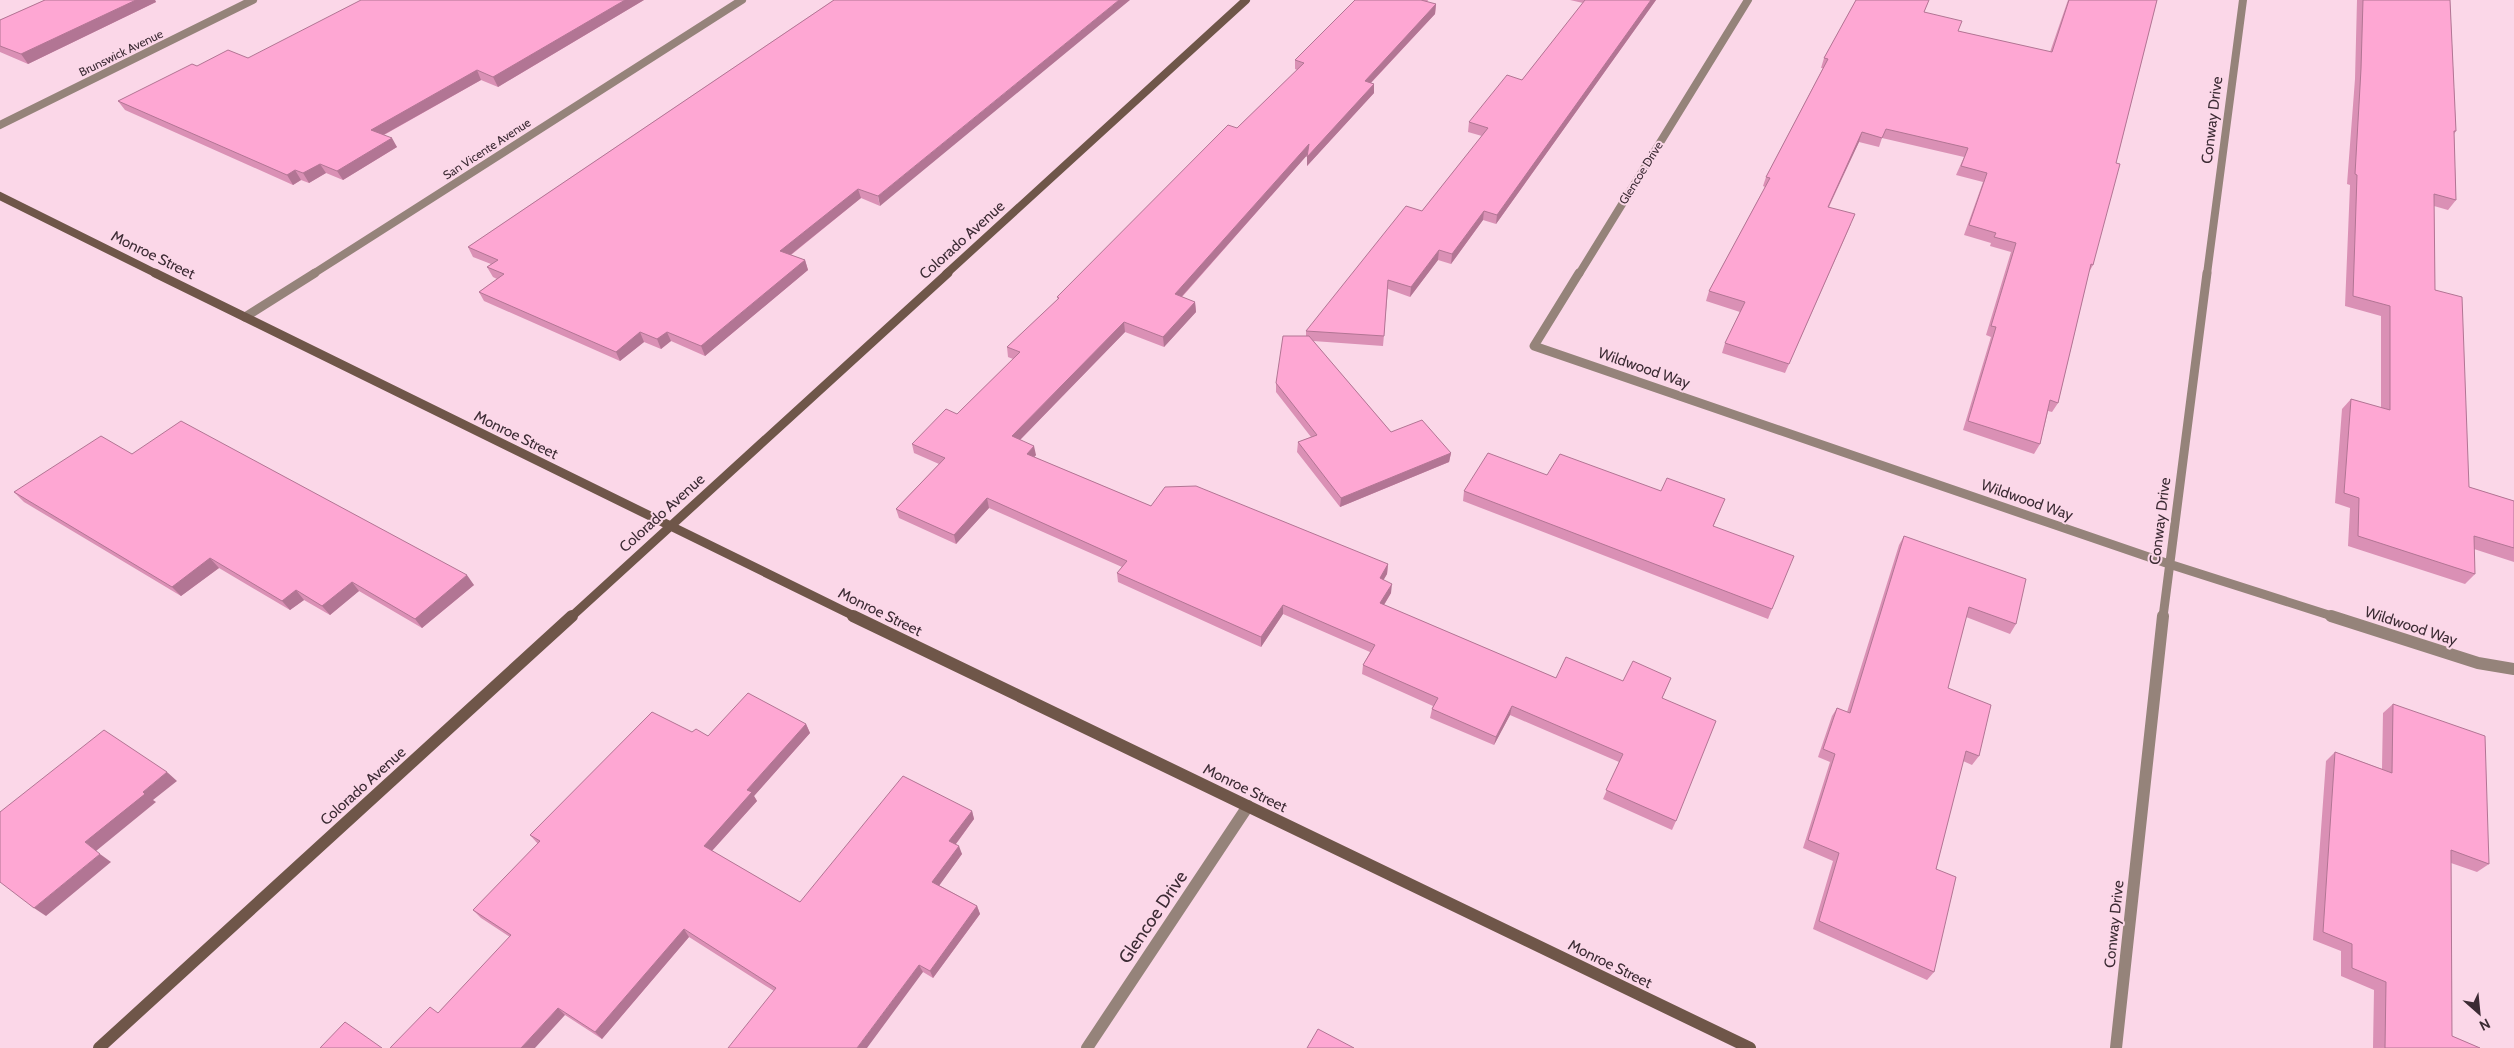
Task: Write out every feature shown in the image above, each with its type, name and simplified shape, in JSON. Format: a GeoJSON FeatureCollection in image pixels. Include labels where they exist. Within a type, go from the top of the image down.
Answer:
{"type":"FeatureCollection","features":[{"type":"Feature","properties":{"kind":"street","name":"Brunswick Avenue"},"geometry":{"type":"LineString","coordinates":[[0,126],[253,0]]}},
{"type":"Feature","properties":{"kind":"street","name":"San Vicente Avenue"},"geometry":{"type":"LineString","coordinates":[[244,317],[742,0]]}},
{"type":"Feature","properties":{"kind":"street","name":"Colorado Avenue"},"geometry":{"type":"LineString","coordinates":[[99,1048],[1246,0]]}},
{"type":"Feature","properties":{"kind":"street","name":"Glencoe Drive"},"geometry":{"type":"LineString","coordinates":[[1534,346],[1748,0]]}},
{"type":"Feature","properties":{"kind":"street","name":"Conway Drive"},"geometry":{"type":"LineString","coordinates":[[2116,1048],[2169,564],[2243,0]]}},
{"type":"Feature","properties":{"kind":"street","name":"Monroe Street"},"geometry":{"type":"LineString","coordinates":[[0,196],[669,527],[1750,1048]]}},
{"type":"Feature","properties":{"kind":"street","name":"Wildwood Way"},"geometry":{"type":"LineString","coordinates":[[1534,346],[2169,564],[2478,663],[2514,669]]}},
{"type":"Feature","properties":{"kind":"street","name":"Glencoe Drive"},"geometry":{"type":"LineString","coordinates":[[1087,1048],[1248,806]]}},
{"type":"Feature","properties":{"kind":"building"},"geometry":{"type":"Polygon","coordinates":[[[45,0],[136,0],[21,54],[0,46],[0,20],[45,0]]]}},
{"type":"Feature","properties":{"kind":"building"},"geometry":{"type":"Polygon","coordinates":[[[361,0],[625,0],[493,77],[477,70],[371,130],[392,138],[337,171],[320,164],[303,173],[295,170],[287,175],[118,101],[192,64],[197,66],[228,50],[248,58],[361,0]]]}},
{"type":"Feature","properties":{"kind":"building"},"geometry":{"type":"Polygon","coordinates":[[[834,0],[1119,0],[878,196],[858,189],[780,251],[805,260],[701,346],[667,332],[657,339],[640,332],[616,352],[479,292],[504,274],[487,267],[498,260],[468,247],[834,0]]]}},
{"type":"Feature","properties":{"kind":"building"},"geometry":{"type":"Polygon","coordinates":[[[1355,0],[1421,0],[1436,4],[1365,81],[1374,84],[1307,157],[1309,144],[1175,294],[1195,302],[1163,337],[1124,322],[1012,436],[1034,446],[1027,454],[1151,506],[1165,487],[1196,486],[1388,564],[1380,578],[1392,584],[1380,603],[1556,678],[1566,657],[1623,681],[1633,661],[1671,678],[1662,698],[1716,721],[1676,821],[1606,790],[1623,754],[1512,706],[1496,737],[1432,709],[1438,698],[1363,665],[1375,645],[1283,605],[1261,637],[1117,573],[1127,561],[987,498],[954,535],[896,509],[945,458],[912,444],[946,409],[957,414],[1020,352],[1007,347],[1059,298],[1057,297],[1228,125],[1237,128],[1304,63],[1295,60],[1355,0]]]}},
{"type":"Feature","properties":{"kind":"building"},"geometry":{"type":"Polygon","coordinates":[[[1585,0],[1651,0],[1497,215],[1484,211],[1452,254],[1439,250],[1411,287],[1388,280],[1384,336],[1306,331],[1406,206],[1422,211],[1488,128],[1469,122],[1507,75],[1522,80],[1585,0]]]}},
{"type":"Feature","properties":{"kind":"building"},"geometry":{"type":"Polygon","coordinates":[[[1856,0],[1929,0],[1924,12],[1962,21],[1958,31],[2052,52],[2069,0],[2157,0],[2116,163],[2120,164],[2093,265],[2091,264],[2058,403],[2050,400],[2040,444],[1968,421],[1996,327],[1991,326],[2016,243],[1994,237],[1996,233],[1969,225],[1987,173],[1961,166],[1968,148],[1886,129],[1882,138],[1862,132],[1828,207],[1855,214],[1789,364],[1725,343],[1745,302],[1709,291],[1770,178],[1766,177],[1828,59],[1824,58],[1856,0]]]}},
{"type":"Feature","properties":{"kind":"building"},"geometry":{"type":"Polygon","coordinates":[[[2363,0],[2450,0],[2456,131],[2454,131],[2456,200],[2434,194],[2435,290],[2462,297],[2469,487],[2514,501],[2514,548],[2474,536],[2475,574],[2358,536],[2359,498],[2344,493],[2351,399],[2390,410],[2390,306],[2353,296],[2357,175],[2355,174],[2363,0]]]}},
{"type":"Feature","properties":{"kind":"building"},"geometry":{"type":"Polygon","coordinates":[[[1283,336],[1309,336],[1391,432],[1422,420],[1451,453],[1341,498],[1298,442],[1317,435],[1276,383],[1283,336]]]}},
{"type":"Feature","properties":{"kind":"building"},"geometry":{"type":"Polygon","coordinates":[[[181,421],[467,575],[415,619],[352,582],[322,606],[296,590],[282,601],[210,558],[172,587],[14,492],[101,436],[132,454],[181,421]]]}},
{"type":"Feature","properties":{"kind":"building"},"geometry":{"type":"Polygon","coordinates":[[[1488,453],[1547,475],[1560,454],[1661,491],[1667,478],[1725,499],[1713,526],[1794,556],[1772,609],[1464,491],[1488,453]]]}},
{"type":"Feature","properties":{"kind":"building"},"geometry":{"type":"Polygon","coordinates":[[[1904,536],[2026,579],[2016,624],[1969,607],[1948,688],[1991,705],[1979,756],[1966,751],[1936,869],[1956,877],[1934,972],[1819,921],[1839,853],[1808,840],[1835,754],[1823,749],[1837,708],[1850,713],[1904,536]]]}},
{"type":"Feature","properties":{"kind":"building"},"geometry":{"type":"Polygon","coordinates":[[[748,693],[806,724],[747,790],[752,792],[704,846],[800,902],[903,776],[972,811],[949,841],[959,846],[932,882],[977,906],[930,971],[919,965],[857,1048],[728,1048],[776,988],[684,929],[595,1032],[558,1008],[521,1048],[390,1048],[430,1007],[438,1013],[511,935],[473,910],[540,841],[530,835],[652,712],[692,732],[696,729],[708,736],[748,693]]]}},
{"type":"Feature","properties":{"kind":"building"},"geometry":{"type":"Polygon","coordinates":[[[2393,704],[2485,736],[2489,864],[2451,850],[2452,1036],[2480,1048],[2385,1048],[2386,982],[2352,968],[2352,944],[2323,932],[2335,752],[2392,773],[2393,704]]]}},
{"type":"Feature","properties":{"kind":"building"},"geometry":{"type":"Polygon","coordinates":[[[104,730],[167,772],[143,792],[145,794],[85,842],[100,854],[34,908],[0,882],[0,812],[104,730]]]}},
{"type":"Feature","properties":{"kind":"building"},"geometry":{"type":"Polygon","coordinates":[[[345,1022],[382,1048],[320,1048],[345,1022]]]}},
{"type":"Feature","properties":{"kind":"building"},"geometry":{"type":"Polygon","coordinates":[[[1318,1029],[1354,1048],[1307,1048],[1318,1029]]]}}]}
